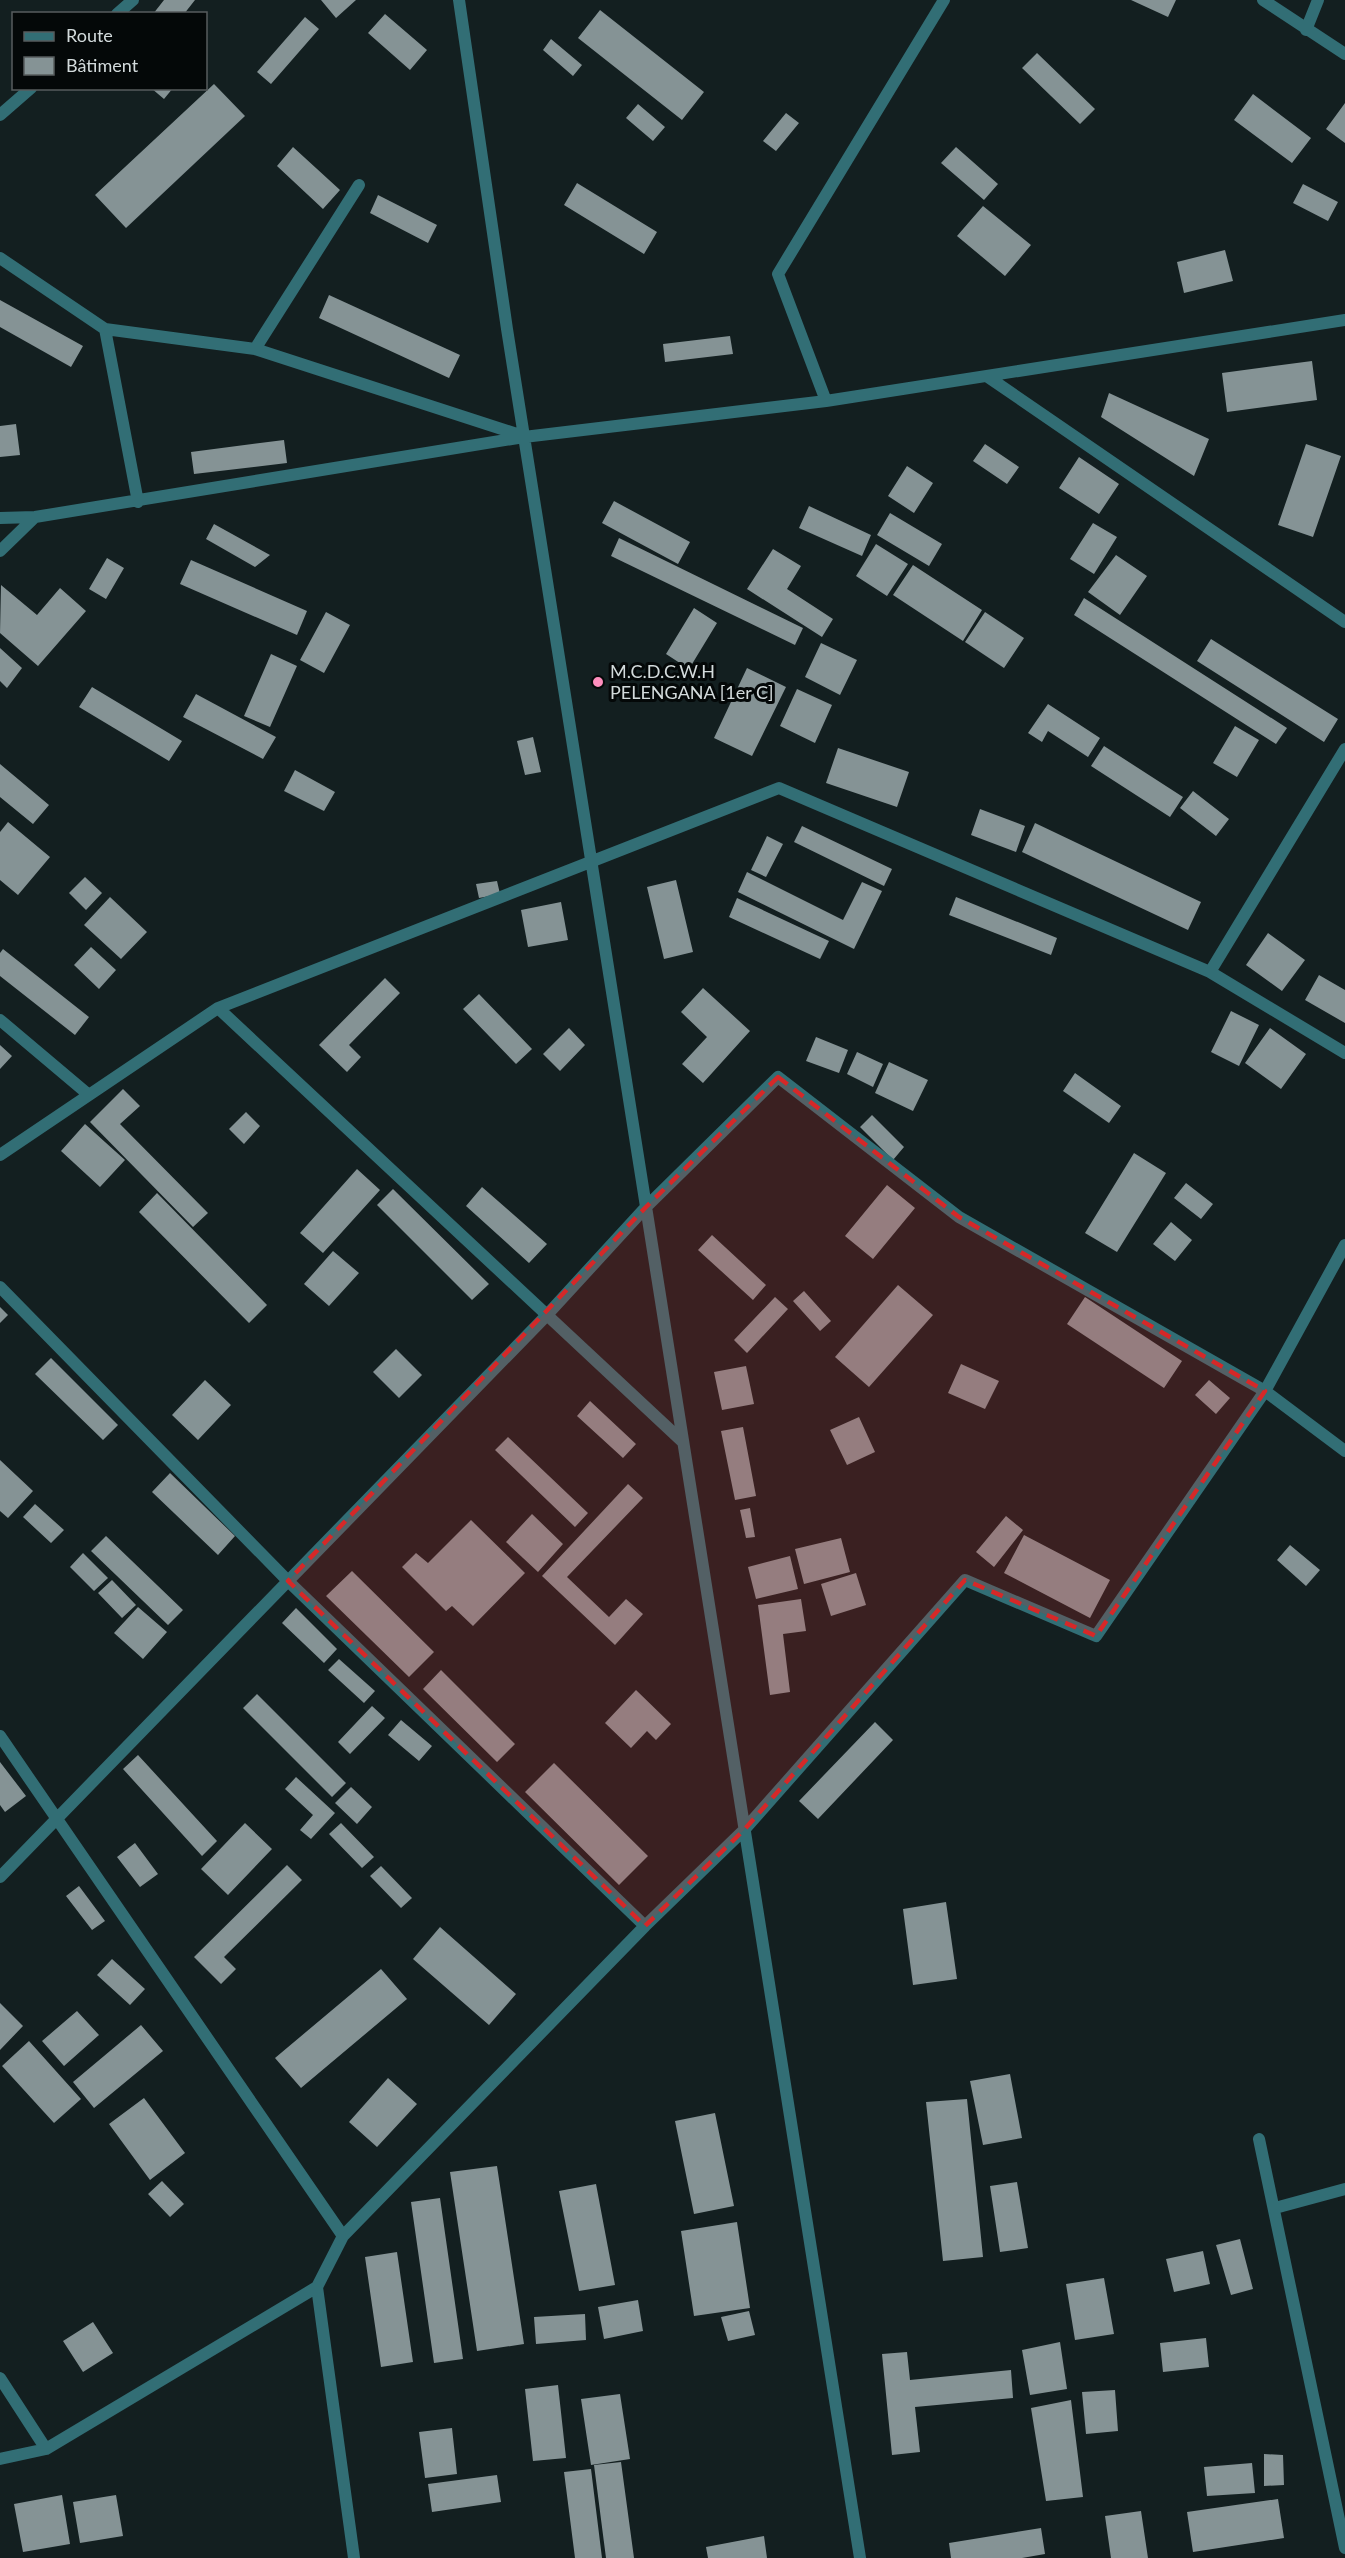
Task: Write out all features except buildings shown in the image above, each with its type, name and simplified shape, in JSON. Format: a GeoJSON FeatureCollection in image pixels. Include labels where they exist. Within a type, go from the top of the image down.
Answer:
{"type":"FeatureCollection","features":[{"type":"Feature","properties":{"kind":"street"},"geometry":{"type":"LineString","coordinates":[[119,12],[133,0]]}},
{"type":"Feature","properties":{"kind":"street"},"geometry":{"type":"LineString","coordinates":[[459,0],[524,437],[860,2558]]}},
{"type":"Feature","properties":{"kind":"street"},"geometry":{"type":"LineString","coordinates":[[826,401],[778,274],[944,0]]}},
{"type":"Feature","properties":{"kind":"street"},"geometry":{"type":"LineString","coordinates":[[1263,0],[1345,54]]}},
{"type":"Feature","properties":{"kind":"street"},"geometry":{"type":"LineString","coordinates":[[1306,30],[1318,0]]}},
{"type":"Feature","properties":{"kind":"street"},"geometry":{"type":"LineString","coordinates":[[0,115],[29,90]]}},
{"type":"Feature","properties":{"kind":"street"},"geometry":{"type":"LineString","coordinates":[[255,349],[359,185]]}},
{"type":"Feature","properties":{"kind":"street"},"geometry":{"type":"LineString","coordinates":[[0,258],[105,329],[255,349],[524,437]]}},
{"type":"Feature","properties":{"kind":"street"},"geometry":{"type":"LineString","coordinates":[[0,518],[35,517],[138,502],[524,437],[826,401],[1345,320]]}},
{"type":"Feature","properties":{"kind":"street"},"geometry":{"type":"LineString","coordinates":[[105,329],[138,502]]}},
{"type":"Feature","properties":{"kind":"street"},"geometry":{"type":"LineString","coordinates":[[988,377],[1345,622]]}},
{"type":"Feature","properties":{"kind":"street"},"geometry":{"type":"LineString","coordinates":[[0,551],[35,517]]}},
{"type":"Feature","properties":{"kind":"street"},"geometry":{"type":"LineString","coordinates":[[1210,972],[1345,748]]}},
{"type":"Feature","properties":{"kind":"street"},"geometry":{"type":"LineString","coordinates":[[0,1155],[218,1008],[591,864],[779,788],[1210,972],[1345,1053]]}},
{"type":"Feature","properties":{"kind":"street"},"geometry":{"type":"LineString","coordinates":[[218,1008],[683,1442]]}},
{"type":"Feature","properties":{"kind":"street"},"geometry":{"type":"LineString","coordinates":[[0,1020],[89,1095]]}},
{"type":"Feature","properties":{"kind":"street"},"geometry":{"type":"LineString","coordinates":[[0,1877],[546,1316],[646,1207],[778,1077],[959,1217],[1265,1391],[1345,1451]]}},
{"type":"Feature","properties":{"kind":"street"},"geometry":{"type":"LineString","coordinates":[[0,2459],[46,2449],[317,2287],[343,2236],[645,1926],[744,1830],[965,1580],[1096,1636],[1265,1391],[1345,1245]]}},
{"type":"Feature","properties":{"kind":"street"},"geometry":{"type":"LineString","coordinates":[[0,1287],[288,1581],[645,1926]]}},
{"type":"Feature","properties":{"kind":"street"},"geometry":{"type":"LineString","coordinates":[[0,1736],[343,2236]]}},
{"type":"Feature","properties":{"kind":"street"},"geometry":{"type":"LineString","coordinates":[[1259,2139],[1345,2548]]}},
{"type":"Feature","properties":{"kind":"street"},"geometry":{"type":"LineString","coordinates":[[1275,2208],[1345,2189]]}},
{"type":"Feature","properties":{"kind":"street"},"geometry":{"type":"LineString","coordinates":[[317,2287],[354,2558]]}},
{"type":"Feature","properties":{"kind":"street"},"geometry":{"type":"LineString","coordinates":[[0,2378],[46,2449]]}},
{"type":"Feature","properties":{"kind":"highlighted area"},"geometry":{"type":"Polygon","coordinates":[[[778,1077],[959,1217],[1265,1391],[1096,1636],[965,1580],[744,1830],[645,1926],[288,1581],[646,1207],[778,1077]]]}},
{"type":"Feature","properties":{"kind":"place","name":"M.C.D.C.W.H PELENGANA [1er C]"},"geometry":{"type":"Point","coordinates":[598,682]}}]}
